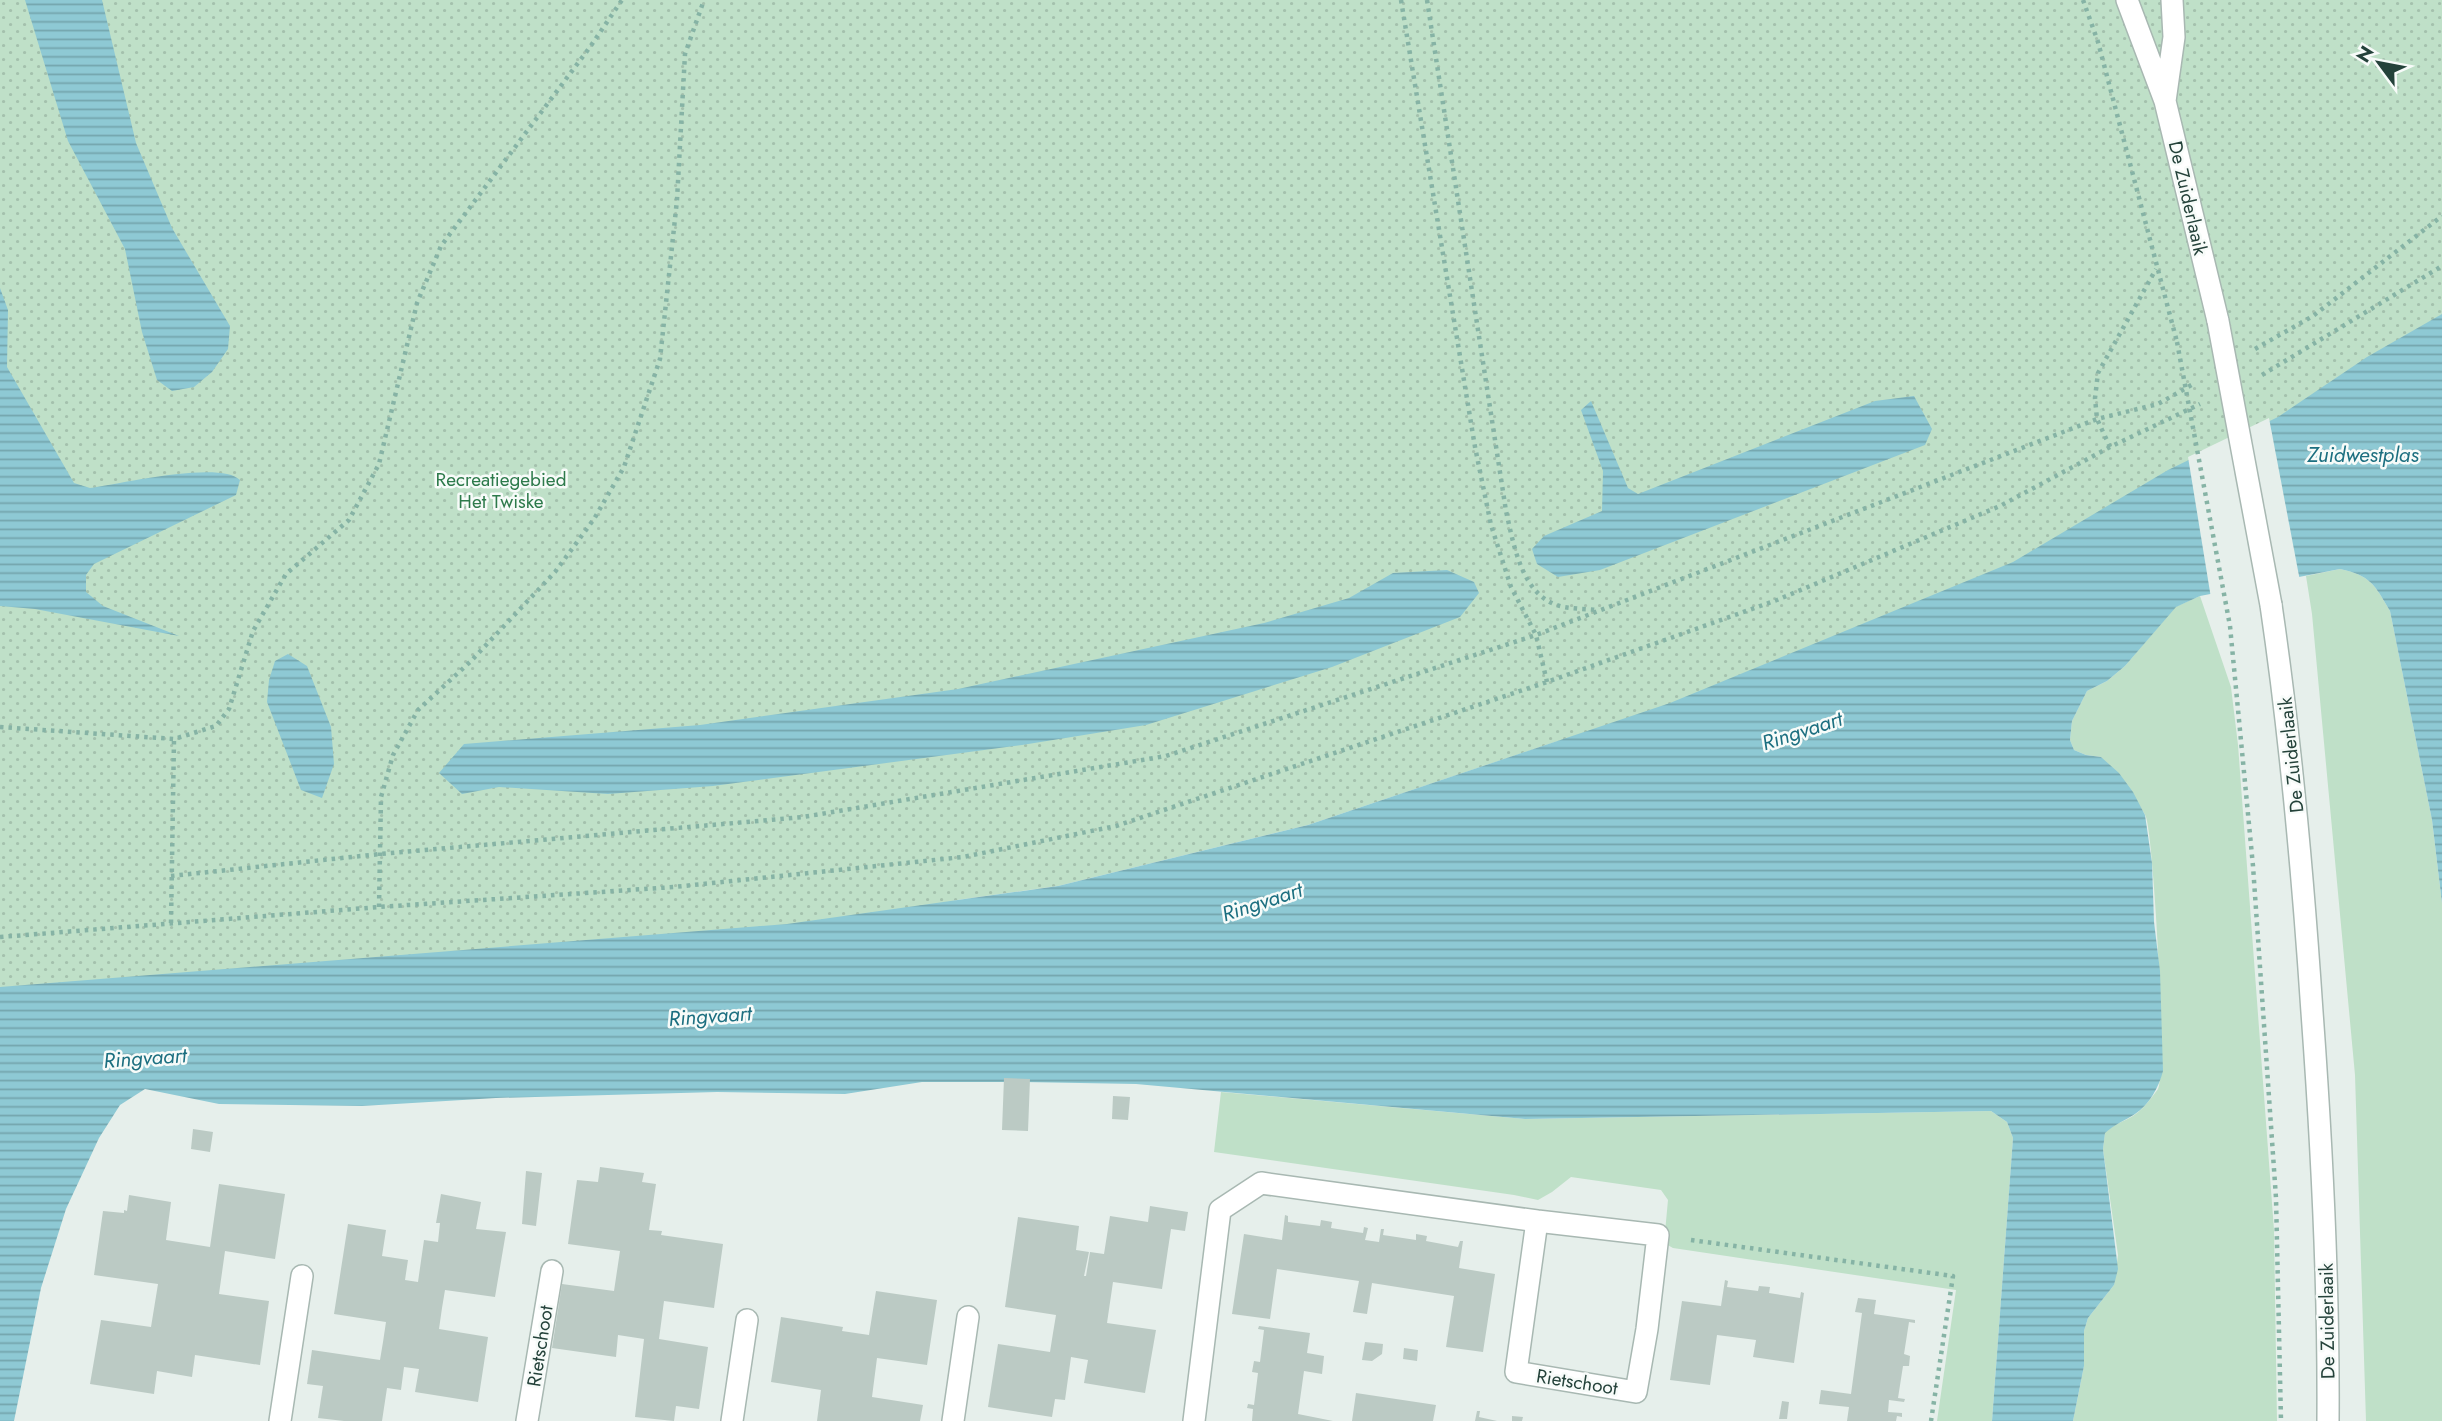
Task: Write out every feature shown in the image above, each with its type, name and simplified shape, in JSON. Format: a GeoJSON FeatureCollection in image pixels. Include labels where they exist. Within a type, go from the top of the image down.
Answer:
{"type":"FeatureCollection","features":[{"type":"Feature","properties":{"kind":"street","name":"De Zuiderlaaik"},"geometry":{"type":"LineString","coordinates":[[2127,0],[2165,101],[2218,321],[2272,605],[2288,723],[2302,860],[2318,1087],[2326,1264],[2328,1421]]}},
{"type":"Feature","properties":{"kind":"street","name":"De Zuiderlaaik"},"geometry":{"type":"LineString","coordinates":[[2165,101],[2174,37],[2172,0]]}},
{"type":"Feature","properties":{"kind":"street"},"geometry":{"type":"LineString","coordinates":[[1194,1421],[1220,1210],[1261,1183],[1658,1235]]}},
{"type":"Feature","properties":{"kind":"street","name":"Rietschoot"},"geometry":{"type":"LineString","coordinates":[[1537,1221],[1516,1372],[1636,1392],[1647,1329],[1658,1235]]}},
{"type":"Feature","properties":{"kind":"street","name":"Rietschoot"},"geometry":{"type":"LineString","coordinates":[[527,1421],[552,1271]]}},
{"type":"Feature","properties":{"kind":"street"},"geometry":{"type":"LineString","coordinates":[[281,1421],[302,1276]]}},
{"type":"Feature","properties":{"kind":"street"},"geometry":{"type":"LineString","coordinates":[[953,1421],[968,1317]]}},
{"type":"Feature","properties":{"kind":"street"},"geometry":{"type":"LineString","coordinates":[[732,1421],[747,1320]]}},
{"type":"Feature","properties":{"kind":"path"},"geometry":{"type":"LineString","coordinates":[[0,727],[174,739],[216,726],[229,709],[253,631],[286,574],[349,520],[379,464],[417,303],[441,246],[622,0]]}},
{"type":"Feature","properties":{"kind":"path"},"geometry":{"type":"LineString","coordinates":[[379,907],[381,797],[393,755],[418,710],[471,661],[555,572],[594,519],[624,467],[660,359],[677,200],[685,54],[704,0]]}},
{"type":"Feature","properties":{"kind":"path"},"geometry":{"type":"LineString","coordinates":[[1401,0],[1475,447],[1491,525],[1511,587],[1535,635],[1547,682]]}},
{"type":"Feature","properties":{"kind":"path"},"geometry":{"type":"LineString","coordinates":[[1427,0],[1506,511],[1515,552],[1533,590],[1547,600],[1563,607],[1601,610]]}},
{"type":"Feature","properties":{"kind":"path"},"geometry":{"type":"LineString","coordinates":[[2083,0],[2098,42],[2177,342],[2230,626],[2253,866],[2273,1143],[2281,1421]]}},
{"type":"Feature","properties":{"kind":"path"},"geometry":{"type":"LineString","coordinates":[[2253,350],[2313,316],[2442,216]]}},
{"type":"Feature","properties":{"kind":"path"},"geometry":{"type":"LineString","coordinates":[[2261,376],[2442,266]]}},
{"type":"Feature","properties":{"kind":"path"},"geometry":{"type":"LineString","coordinates":[[2110,447],[2097,419],[2095,398],[2098,373],[2156,268]]}},
{"type":"Feature","properties":{"kind":"path"},"geometry":{"type":"LineString","coordinates":[[171,876],[380,854],[803,817],[1166,755],[1535,635],[2097,419],[2158,404],[2205,377]]}},
{"type":"Feature","properties":{"kind":"path"},"geometry":{"type":"LineString","coordinates":[[0,937],[674,887],[963,857],[1116,826],[1547,682],[1777,600],[2000,506],[2110,447],[2211,399]]}},
{"type":"Feature","properties":{"kind":"path"},"geometry":{"type":"LineString","coordinates":[[171,923],[174,739]]}},
{"type":"Feature","properties":{"kind":"path"},"geometry":{"type":"LineString","coordinates":[[1658,1235],[1954,1276],[1931,1421]]}},
{"type":"Feature","properties":{"kind":"green space","name":"Recreatiegebied Het Twiske"},"geometry":{"type":"Polygon","coordinates":[[[0,0],[2442,0],[2442,366],[1875,657],[1555,742],[1308,825],[1058,886],[957,900],[716,964],[0,1028],[0,0]]]}},
{"type":"Feature","properties":{"kind":"green space"},"geometry":{"type":"Polygon","coordinates":[[[2340,569],[2358,574],[2371,582],[2390,611],[2432,820],[2442,903],[2442,1421],[2366,1421],[2355,1075],[2312,614],[2306,576],[2340,569]]]}},
{"type":"Feature","properties":{"kind":"green space"},"geometry":{"type":"Polygon","coordinates":[[[2200,596],[2231,687],[2238,745],[2274,1230],[2277,1421],[2073,1421],[2084,1366],[2084,1331],[2088,1318],[2114,1285],[2118,1255],[2103,1149],[2105,1132],[2140,1111],[2158,1089],[2161,1043],[2156,910],[2146,817],[2101,757],[2074,750],[2070,740],[2072,721],[2087,691],[2107,681],[2125,666],[2175,607],[2200,596]]]}},
{"type":"Feature","properties":{"kind":"green space"},"geometry":{"type":"Polygon","coordinates":[[[1221,1092],[1525,1119],[1991,1111],[2007,1122],[2013,1138],[1992,1421],[1937,1421],[1956,1290],[1673,1248],[1664,1243],[1668,1200],[1661,1190],[1571,1177],[1538,1200],[1214,1152],[1221,1092]]]}},
{"type":"Feature","properties":{"kind":"water"},"geometry":{"type":"Polygon","coordinates":[[[25,0],[102,0],[136,143],[172,228],[230,326],[228,349],[212,372],[194,387],[172,391],[157,380],[142,332],[125,249],[68,141],[25,0]]]}},
{"type":"Feature","properties":{"kind":"water"},"geometry":{"type":"Polygon","coordinates":[[[0,288],[8,310],[7,367],[74,483],[90,488],[169,475],[213,472],[229,474],[240,480],[236,495],[94,564],[86,575],[86,592],[103,606],[179,636],[35,609],[0,606],[0,288]]]}},
{"type":"Feature","properties":{"kind":"water"},"geometry":{"type":"Polygon","coordinates":[[[2442,314],[2442,903],[2432,820],[2390,611],[2371,582],[2358,574],[2340,569],[2200,596],[2176,607],[2125,666],[2107,681],[2087,691],[2072,721],[2070,740],[2074,750],[2101,757],[2119,773],[2145,815],[2152,863],[2154,922],[2160,971],[2163,1071],[2145,1106],[2105,1133],[2103,1149],[2118,1269],[2114,1285],[2088,1318],[2084,1331],[2084,1366],[2073,1421],[1992,1421],[2013,1138],[2007,1122],[1991,1111],[1525,1119],[1136,1084],[922,1082],[845,1094],[717,1092],[496,1098],[362,1106],[219,1104],[145,1089],[120,1105],[99,1138],[66,1209],[41,1288],[14,1421],[0,1421],[0,987],[787,924],[1058,886],[1308,825],[1670,703],[2013,562],[2168,470],[2278,417],[2367,357],[2442,314]]]}},
{"type":"Feature","properties":{"kind":"water"},"geometry":{"type":"Polygon","coordinates":[[[1914,396],[1932,429],[1925,445],[1600,570],[1558,577],[1537,564],[1532,549],[1544,536],[1602,511],[1603,471],[1581,410],[1591,401],[1628,488],[1638,494],[1875,401],[1914,396]]]}},
{"type":"Feature","properties":{"kind":"water"},"geometry":{"type":"Polygon","coordinates":[[[1447,570],[1474,582],[1479,593],[1460,617],[1332,667],[1146,725],[1022,745],[713,786],[608,794],[499,787],[462,794],[439,773],[464,744],[700,725],[958,689],[1264,623],[1349,598],[1393,573],[1447,570]]]}},
{"type":"Feature","properties":{"kind":"water"},"geometry":{"type":"Polygon","coordinates":[[[288,654],[307,666],[331,727],[334,764],[322,798],[301,790],[267,702],[269,680],[275,661],[288,654]]]}},
{"type":"Feature","properties":{"kind":"pier"},"geometry":{"type":"Polygon","coordinates":[[[2269,418],[2300,581],[2211,598],[2188,457],[2269,418]]]}},
{"type":"Feature","properties":{"kind":"building"},"geometry":{"type":"Polygon","coordinates":[[[1004,1078],[1030,1079],[1028,1131],[1002,1130],[1004,1078]]]}},
{"type":"Feature","properties":{"kind":"building"},"geometry":{"type":"Polygon","coordinates":[[[1113,1096],[1130,1097],[1128,1120],[1112,1119],[1113,1096]]]}},
{"type":"Feature","properties":{"kind":"building"},"geometry":{"type":"Polygon","coordinates":[[[193,1129],[213,1132],[210,1152],[191,1149],[193,1129]]]}},
{"type":"Feature","properties":{"kind":"building"},"geometry":{"type":"Polygon","coordinates":[[[600,1167],[644,1173],[642,1182],[656,1184],[649,1230],[662,1231],[661,1235],[723,1244],[714,1308],[664,1301],[659,1339],[708,1347],[699,1409],[676,1406],[674,1421],[635,1417],[644,1339],[618,1335],[616,1357],[552,1348],[562,1284],[614,1291],[620,1251],[568,1244],[577,1180],[598,1182],[600,1167]]]}},
{"type":"Feature","properties":{"kind":"building"},"geometry":{"type":"Polygon","coordinates":[[[526,1171],[542,1173],[536,1226],[522,1224],[526,1171]]]}},
{"type":"Feature","properties":{"kind":"building"},"geometry":{"type":"Polygon","coordinates":[[[219,1184],[285,1194],[275,1259],[225,1251],[219,1294],[269,1301],[260,1365],[195,1355],[192,1377],[157,1371],[154,1394],[90,1384],[101,1320],[151,1327],[158,1284],[94,1275],[103,1211],[124,1213],[124,1210],[127,1211],[129,1195],[171,1202],[166,1240],[210,1247],[219,1184]]]}},
{"type":"Feature","properties":{"kind":"building"},"geometry":{"type":"Polygon","coordinates":[[[441,1194],[481,1202],[476,1229],[506,1232],[495,1297],[445,1290],[442,1308],[439,1329],[488,1337],[478,1402],[415,1392],[419,1369],[404,1367],[401,1390],[387,1388],[382,1421],[318,1418],[323,1386],[307,1384],[312,1350],[380,1360],[383,1342],[386,1322],[334,1314],[348,1224],[386,1230],[382,1256],[408,1260],[405,1280],[418,1282],[424,1240],[438,1242],[440,1223],[436,1223],[441,1194]]]}},
{"type":"Feature","properties":{"kind":"building"},"geometry":{"type":"Polygon","coordinates":[[[1150,1206],[1188,1212],[1185,1231],[1171,1229],[1162,1289],[1113,1282],[1107,1323],[1156,1330],[1145,1393],[1084,1383],[1088,1360],[1071,1357],[1065,1400],[1055,1399],[1052,1417],[988,1407],[998,1344],[1050,1352],[1056,1315],[1005,1307],[1018,1217],[1079,1226],[1076,1250],[1089,1252],[1086,1276],[1090,1252],[1104,1254],[1110,1216],[1148,1222],[1150,1206]]]}},
{"type":"Feature","properties":{"kind":"building"},"geometry":{"type":"Polygon","coordinates":[[[1285,1215],[1288,1216],[1288,1222],[1320,1226],[1321,1220],[1332,1222],[1331,1228],[1363,1233],[1364,1227],[1368,1228],[1365,1240],[1379,1242],[1381,1229],[1384,1229],[1383,1235],[1416,1240],[1416,1234],[1427,1236],[1426,1241],[1458,1247],[1460,1241],[1463,1241],[1459,1268],[1495,1274],[1483,1352],[1446,1347],[1454,1296],[1372,1283],[1367,1314],[1353,1312],[1359,1281],[1277,1269],[1270,1319],[1232,1314],[1244,1234],[1282,1240],[1285,1215]]]}},
{"type":"Feature","properties":{"kind":"building"},"geometry":{"type":"Polygon","coordinates":[[[1725,1280],[1728,1281],[1727,1287],[1758,1291],[1759,1286],[1770,1287],[1769,1293],[1800,1298],[1801,1292],[1804,1293],[1794,1363],[1753,1357],[1756,1340],[1717,1335],[1710,1385],[1670,1380],[1682,1301],[1721,1306],[1725,1280]]]}},
{"type":"Feature","properties":{"kind":"building"},"geometry":{"type":"Polygon","coordinates":[[[876,1291],[937,1300],[927,1365],[877,1358],[872,1397],[923,1405],[920,1421],[817,1421],[821,1390],[771,1382],[781,1317],[843,1327],[842,1331],[869,1335],[876,1291]]]}},
{"type":"Feature","properties":{"kind":"building"},"geometry":{"type":"Polygon","coordinates":[[[1858,1298],[1876,1300],[1874,1314],[1915,1320],[1915,1323],[1909,1322],[1904,1354],[1910,1356],[1909,1366],[1903,1366],[1898,1398],[1905,1399],[1904,1402],[1889,1400],[1888,1412],[1902,1413],[1902,1417],[1897,1416],[1896,1421],[1847,1421],[1849,1407],[1819,1404],[1821,1390],[1851,1394],[1862,1313],[1855,1312],[1858,1298]]]}},
{"type":"Feature","properties":{"kind":"building"},"geometry":{"type":"Polygon","coordinates":[[[1259,1326],[1310,1333],[1307,1353],[1324,1356],[1322,1374],[1304,1371],[1298,1414],[1333,1421],[1252,1421],[1253,1409],[1247,1408],[1248,1404],[1254,1405],[1258,1373],[1252,1372],[1254,1361],[1260,1362],[1264,1330],[1258,1329],[1259,1326]]]}},
{"type":"Feature","properties":{"kind":"building"},"geometry":{"type":"Polygon","coordinates":[[[1365,1342],[1383,1344],[1382,1354],[1372,1361],[1362,1360],[1365,1342]]]}},
{"type":"Feature","properties":{"kind":"building"},"geometry":{"type":"Polygon","coordinates":[[[1404,1348],[1418,1350],[1417,1361],[1403,1359],[1404,1348]]]}},
{"type":"Feature","properties":{"kind":"building"},"geometry":{"type":"Polygon","coordinates":[[[1356,1393],[1436,1405],[1433,1421],[1352,1421],[1356,1393]]]}},
{"type":"Feature","properties":{"kind":"building"},"geometry":{"type":"Polygon","coordinates":[[[1782,1401],[1789,1402],[1787,1419],[1779,1419],[1782,1401]]]}},
{"type":"Feature","properties":{"kind":"building"},"geometry":{"type":"Polygon","coordinates":[[[1477,1411],[1480,1411],[1479,1417],[1497,1421],[1475,1421],[1477,1411]]]}},
{"type":"Feature","properties":{"kind":"building"},"geometry":{"type":"Polygon","coordinates":[[[1512,1416],[1523,1417],[1522,1421],[1512,1421],[1512,1416]]]}},
{"type":"Feature","properties":{"kind":"water label","name":"Zuidwestplas"},"geometry":{"type":"Point","coordinates":[2363,455]}},
{"type":"Feature","properties":{"kind":"water label","name":"Ringvaart"},"geometry":{"type":"Point","coordinates":[1802,731]}},
{"type":"Feature","properties":{"kind":"water label","name":"Ringvaart"},"geometry":{"type":"Point","coordinates":[1262,902]}},
{"type":"Feature","properties":{"kind":"water label","name":"Ringvaart"},"geometry":{"type":"Point","coordinates":[710,1016]}},
{"type":"Feature","properties":{"kind":"water label","name":"Ringvaart"},"geometry":{"type":"Point","coordinates":[145,1058]}}]}
